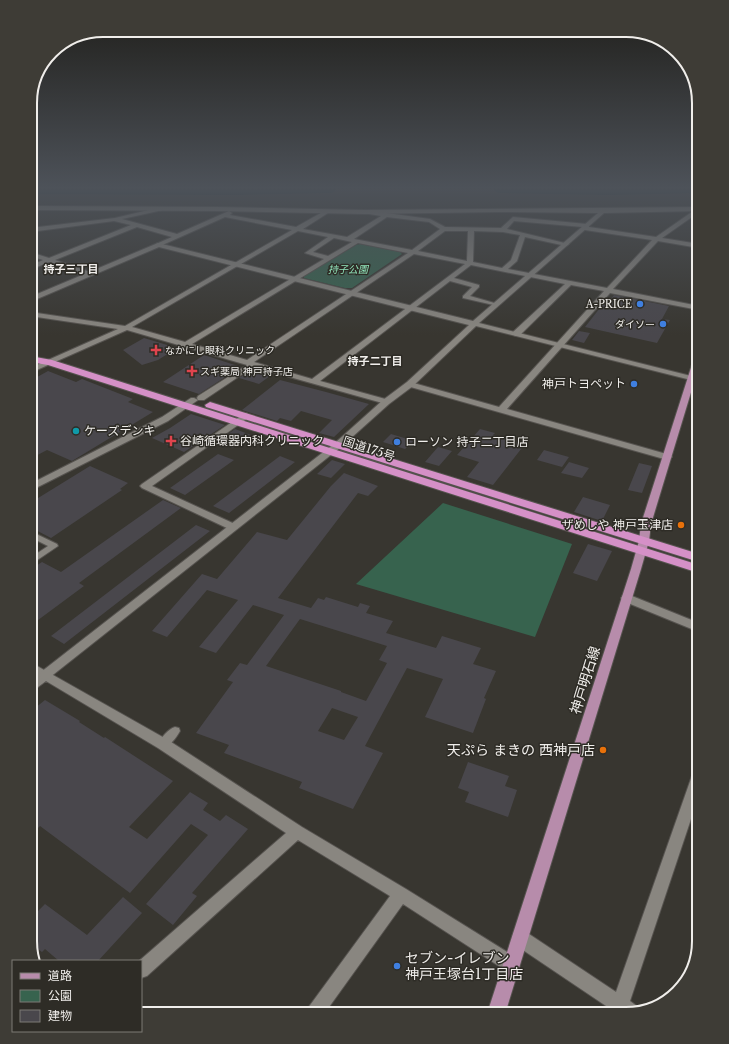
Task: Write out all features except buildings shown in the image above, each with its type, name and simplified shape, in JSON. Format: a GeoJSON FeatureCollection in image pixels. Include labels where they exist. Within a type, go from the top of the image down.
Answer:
{"type":"FeatureCollection","features":[{"type":"Feature","properties":{"kind":"highway","name":"国道175号"},"geometry":{"type":"LineString","coordinates":[[37,354],[185,406],[236,422],[334,448]]}},
{"type":"Feature","properties":{"kind":"highway","name":"国道175号"},"geometry":{"type":"LineString","coordinates":[[37,359],[53,360],[198,399],[334,448],[642,546],[692,566]]}},
{"type":"Feature","properties":{"kind":"highway","name":"国道175号"},"geometry":{"type":"LineString","coordinates":[[642,546],[692,557]]}},
{"type":"Feature","properties":{"kind":"main road","name":"神戸明石線"},"geometry":{"type":"LineString","coordinates":[[498,1007],[627,598],[642,546],[646,523],[667,457],[692,387]]}},
{"type":"Feature","properties":{"kind":"street"},"geometry":{"type":"LineString","coordinates":[[37,265],[105,238]]}},
{"type":"Feature","properties":{"kind":"street"},"geometry":{"type":"LineString","coordinates":[[37,297],[173,238]]}},
{"type":"Feature","properties":{"kind":"street"},"geometry":{"type":"LineString","coordinates":[[37,368],[126,328],[283,238]]}},
{"type":"Feature","properties":{"kind":"street"},"geometry":{"type":"LineString","coordinates":[[329,258],[308,253],[331,238]]}},
{"type":"Feature","properties":{"kind":"street"},"geometry":{"type":"LineString","coordinates":[[343,238],[692,307]]}},
{"type":"Feature","properties":{"kind":"street"},"geometry":{"type":"LineString","coordinates":[[37,484],[164,419],[198,399],[432,238]]}},
{"type":"Feature","properties":{"kind":"street"},"geometry":{"type":"LineString","coordinates":[[470,263],[471,238]]}},
{"type":"Feature","properties":{"kind":"street"},"geometry":{"type":"LineString","coordinates":[[503,270],[514,261],[522,238]]}},
{"type":"Feature","properties":{"kind":"street"},"geometry":{"type":"LineString","coordinates":[[539,238],[566,244]]}},
{"type":"Feature","properties":{"kind":"street"},"geometry":{"type":"LineString","coordinates":[[37,681],[334,448],[386,402],[410,384],[474,324],[573,238]]}},
{"type":"Feature","properties":{"kind":"street"},"geometry":{"type":"LineString","coordinates":[[644,238],[692,245]]}},
{"type":"Feature","properties":{"kind":"street"},"geometry":{"type":"LineString","coordinates":[[502,409],[609,290],[659,238]]}},
{"type":"Feature","properties":{"kind":"street"},"geometry":{"type":"LineString","coordinates":[[187,344],[357,241]]}},
{"type":"Feature","properties":{"kind":"street"},"geometry":{"type":"LineString","coordinates":[[158,245],[692,378]]}},
{"type":"Feature","properties":{"kind":"street"},"geometry":{"type":"LineString","coordinates":[[37,256],[90,274]]}},
{"type":"Feature","properties":{"kind":"street"},"geometry":{"type":"LineString","coordinates":[[314,381],[470,263]]}},
{"type":"Feature","properties":{"kind":"street"},"geometry":{"type":"LineString","coordinates":[[449,279],[477,286],[465,297],[496,306]]}},
{"type":"Feature","properties":{"kind":"street"},"geometry":{"type":"LineString","coordinates":[[516,334],[570,282]]}},
{"type":"Feature","properties":{"kind":"street"},"geometry":{"type":"LineString","coordinates":[[37,315],[126,328],[187,344],[248,365],[314,381],[386,402]]}},
{"type":"Feature","properties":{"kind":"street"},"geometry":{"type":"LineString","coordinates":[[410,384],[667,457]]}},
{"type":"Feature","properties":{"kind":"street"},"geometry":{"type":"LineString","coordinates":[[233,527],[145,486],[245,416]]}},
{"type":"Feature","properties":{"kind":"street"},"geometry":{"type":"LineString","coordinates":[[627,598],[692,625]]}},
{"type":"Feature","properties":{"kind":"street"},"geometry":{"type":"LineString","coordinates":[[37,670],[163,744],[297,832],[401,894],[511,964]]}},
{"type":"Feature","properties":{"kind":"street"},"geometry":{"type":"LineString","coordinates":[[627,1007],[692,812]]}},
{"type":"Feature","properties":{"kind":"street"},"geometry":{"type":"LineString","coordinates":[[142,969],[297,832]]}},
{"type":"Feature","properties":{"kind":"street"},"geometry":{"type":"LineString","coordinates":[[319,1007],[401,894]]}},
{"type":"Feature","properties":{"kind":"street"},"geometry":{"type":"LineString","coordinates":[[520,938],[623,1007]]}},
{"type":"Feature","properties":{"kind":"lane"},"geometry":{"type":"LineString","coordinates":[[37,538],[54,546],[37,557]]}},
{"type":"Feature","properties":{"kind":"lane"},"geometry":{"type":"LineString","coordinates":[[163,744],[174,731]]}},
{"type":"Feature","properties":{"kind":"green space","name":"持子公園"},"geometry":{"type":"Polygon","coordinates":[[[360,244],[400,252],[402,254],[352,288],[345,288],[304,278],[304,276],[360,244]]]}},
{"type":"Feature","properties":{"kind":"green space"},"geometry":{"type":"Polygon","coordinates":[[[443,503],[572,544],[535,637],[356,584],[443,503]]]}},
{"type":"Feature","properties":{"kind":"place","name":"A-PRICE"},"geometry":{"type":"Point","coordinates":[640,304]}},
{"type":"Feature","properties":{"kind":"place","name":"ダイソー"},"geometry":{"type":"Point","coordinates":[663,324]}},
{"type":"Feature","properties":{"kind":"place","name":"なかにし眼科クリニック"},"geometry":{"type":"Point","coordinates":[156,350]}},
{"type":"Feature","properties":{"kind":"place","name":"スギ薬局 神戸持子店"},"geometry":{"type":"Point","coordinates":[192,371]}},
{"type":"Feature","properties":{"kind":"place","name":"神戸トヨペット"},"geometry":{"type":"Point","coordinates":[634,384]}},
{"type":"Feature","properties":{"kind":"place","name":"ケーズデンキ"},"geometry":{"type":"Point","coordinates":[76,431]}},
{"type":"Feature","properties":{"kind":"place","name":"谷崎循環器内科クリニック"},"geometry":{"type":"Point","coordinates":[171,441]}},
{"type":"Feature","properties":{"kind":"place","name":"ローソン 持子二丁目店"},"geometry":{"type":"Point","coordinates":[397,442]}},
{"type":"Feature","properties":{"kind":"place","name":"ザめしや 神戸玉津店"},"geometry":{"type":"Point","coordinates":[681,525]}},
{"type":"Feature","properties":{"kind":"place","name":"天ぷら まきの 西神戸店"},"geometry":{"type":"Point","coordinates":[603,750]}},
{"type":"Feature","properties":{"kind":"place","name":"セブン-イレブン 神戸王塚台1丁目店"},"geometry":{"type":"Point","coordinates":[397,966]}},
{"type":"Feature","properties":{"kind":"district","name":"持子三丁目"},"geometry":{"type":"Point","coordinates":[71,269]}},
{"type":"Feature","properties":{"kind":"district","name":"持子二丁目"},"geometry":{"type":"Point","coordinates":[375,361]}}]}
